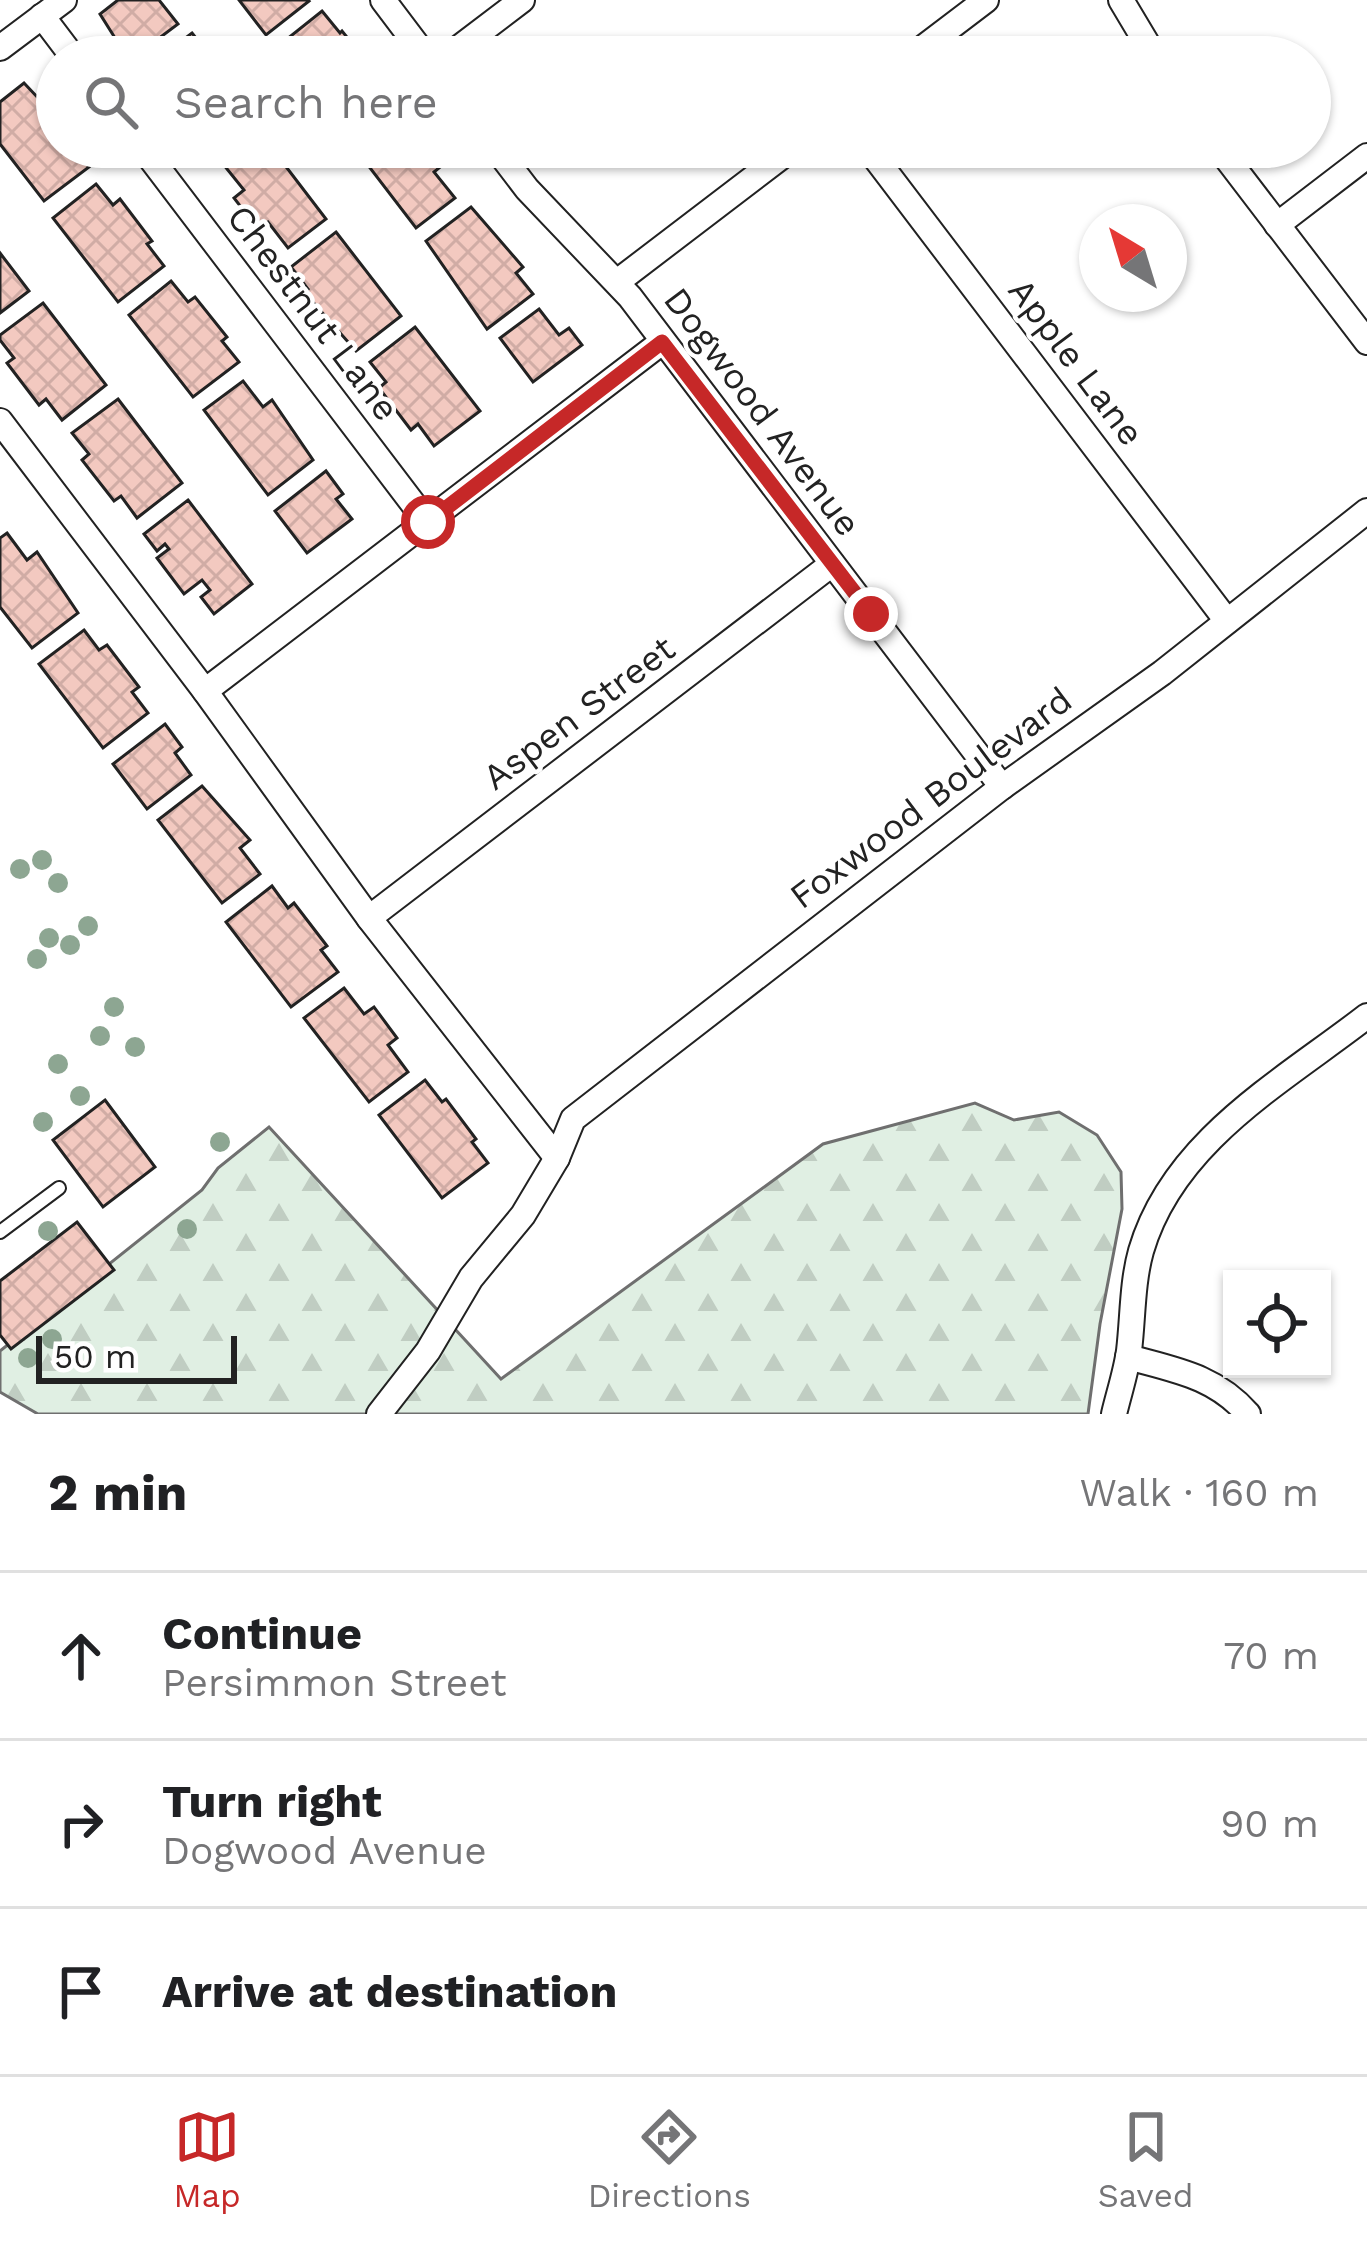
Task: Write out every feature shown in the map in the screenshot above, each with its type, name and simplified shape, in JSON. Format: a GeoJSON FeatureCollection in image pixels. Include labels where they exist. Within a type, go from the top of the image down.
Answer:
{"type":"FeatureCollection","features":[{"type":"Feature","properties":{"kind":"street"},"geometry":{"type":"LineString","coordinates":[[0,49],[64,0]]}},
{"type":"Feature","properties":{"kind":"street"},"geometry":{"type":"LineString","coordinates":[[383,0],[410,36]]}},
{"type":"Feature","properties":{"kind":"street"},"geometry":{"type":"LineString","coordinates":[[475,36],[522,0]]}},
{"type":"Feature","properties":{"kind":"street"},"geometry":{"type":"LineString","coordinates":[[939,36],[986,0]]}},
{"type":"Feature","properties":{"kind":"street"},"geometry":{"type":"LineString","coordinates":[[1120,0],[1142,36]]}},
{"type":"Feature","properties":{"kind":"street"},"geometry":{"type":"LineString","coordinates":[[42,16],[57,36]]}},
{"type":"Feature","properties":{"kind":"street"},"geometry":{"type":"LineString","coordinates":[[1277,225],[1367,156]]}},
{"type":"Feature","properties":{"kind":"street","name":"Chestnut Lane"},"geometry":{"type":"LineString","coordinates":[[158,168],[428,522]]}},
{"type":"Feature","properties":{"kind":"street","name":"Dogwood Avenue"},"geometry":{"type":"LineString","coordinates":[[511,168],[617,282],[1002,787]]}},
{"type":"Feature","properties":{"kind":"street"},"geometry":{"type":"LineString","coordinates":[[617,282],[766,168]]}},
{"type":"Feature","properties":{"kind":"street","name":"Apple Lane"},"geometry":{"type":"LineString","coordinates":[[883,168],[1227,621]]}},
{"type":"Feature","properties":{"kind":"street"},"geometry":{"type":"LineString","coordinates":[[1234,168],[1367,342]]}},
{"type":"Feature","properties":{"kind":"street"},"geometry":{"type":"LineString","coordinates":[[205,691],[662,342]]}},
{"type":"Feature","properties":{"kind":"street"},"geometry":{"type":"LineString","coordinates":[[0,422],[205,691],[369,918],[557,1158]]}},
{"type":"Feature","properties":{"kind":"street","name":"Foxwood Boulevard"},"geometry":{"type":"LineString","coordinates":[[379,1414],[428,1351],[470,1278],[523,1215],[557,1158],[573,1119],[1002,787],[1162,673],[1367,511]]}},
{"type":"Feature","properties":{"kind":"street","name":"Aspen Street"},"geometry":{"type":"LineString","coordinates":[[369,918],[832,564]]}},
{"type":"Feature","properties":{"kind":"street"},"geometry":{"type":"LineString","coordinates":[[1114,1414],[1128,1357],[1135,1274],[1142,1248],[1159,1206],[1186,1163],[1210,1136],[1367,1016]]}},
{"type":"Feature","properties":{"kind":"street"},"geometry":{"type":"LineString","coordinates":[[1128,1357],[1205,1378],[1225,1390],[1248,1414]]}},
{"type":"Feature","properties":{"kind":"lane"},"geometry":{"type":"LineString","coordinates":[[0,1232],[59,1188]]}},
{"type":"Feature","properties":{"kind":"green space"},"geometry":{"type":"Polygon","coordinates":[[[975,1103],[1014,1120],[1059,1112],[1097,1135],[1121,1172],[1122,1209],[1088,1414],[38,1414],[0,1392],[0,1351],[202,1190],[218,1168],[269,1127],[501,1379],[823,1144],[975,1103]]]}},
{"type":"Feature","properties":{"kind":"building"},"geometry":{"type":"Polygon","coordinates":[[[118,0],[159,0],[178,24],[162,36],[114,36],[100,14],[118,0]]]}},
{"type":"Feature","properties":{"kind":"building"},"geometry":{"type":"Polygon","coordinates":[[[239,0],[308,0],[309,1],[266,35],[239,0]]]}},
{"type":"Feature","properties":{"kind":"building"},"geometry":{"type":"Polygon","coordinates":[[[322,11],[346,36],[291,36],[322,11]]]}},
{"type":"Feature","properties":{"kind":"building"},"geometry":{"type":"Polygon","coordinates":[[[24,83],[36,96],[36,168],[88,168],[44,201],[0,144],[0,102],[24,83]]]}},
{"type":"Feature","properties":{"kind":"building"},"geometry":{"type":"Polygon","coordinates":[[[226,168],[287,168],[326,219],[288,248],[268,222],[258,229],[234,198],[244,190],[226,168]]]}},
{"type":"Feature","properties":{"kind":"building"},"geometry":{"type":"Polygon","coordinates":[[[370,168],[439,168],[434,172],[455,198],[416,228],[370,168]]]}},
{"type":"Feature","properties":{"kind":"building"},"geometry":{"type":"Polygon","coordinates":[[[96,184],[113,205],[120,199],[152,241],[147,244],[164,266],[118,302],[53,218],[96,184]]]}},
{"type":"Feature","properties":{"kind":"building"},"geometry":{"type":"Polygon","coordinates":[[[471,207],[523,267],[516,273],[533,294],[487,329],[426,241],[471,207]]]}},
{"type":"Feature","properties":{"kind":"building"},"geometry":{"type":"Polygon","coordinates":[[[336,232],[401,316],[356,351],[304,292],[308,289],[291,267],[336,232]]]}},
{"type":"Feature","properties":{"kind":"building"},"geometry":{"type":"Polygon","coordinates":[[[0,253],[29,291],[0,313],[0,253]]]}},
{"type":"Feature","properties":{"kind":"building"},"geometry":{"type":"Polygon","coordinates":[[[171,281],[188,302],[195,297],[227,337],[222,341],[239,362],[193,397],[129,315],[171,281]]]}},
{"type":"Feature","properties":{"kind":"building"},"geometry":{"type":"Polygon","coordinates":[[[43,303],[106,385],[62,420],[46,399],[39,405],[7,363],[14,358],[0,340],[0,335],[43,303]]]}},
{"type":"Feature","properties":{"kind":"building"},"geometry":{"type":"Polygon","coordinates":[[[539,309],[559,335],[569,328],[582,345],[533,382],[500,338],[539,309]]]}},
{"type":"Feature","properties":{"kind":"building"},"geometry":{"type":"Polygon","coordinates":[[[415,327],[480,411],[434,446],[418,424],[411,430],[379,388],[386,382],[370,362],[415,327]]]}},
{"type":"Feature","properties":{"kind":"building"},"geometry":{"type":"Polygon","coordinates":[[[243,381],[263,407],[272,400],[313,460],[268,495],[204,410],[243,381]]]}},
{"type":"Feature","properties":{"kind":"building"},"geometry":{"type":"Polygon","coordinates":[[[118,399],[182,483],[137,518],[121,496],[114,501],[82,460],[89,454],[72,433],[118,399]]]}},
{"type":"Feature","properties":{"kind":"building"},"geometry":{"type":"Polygon","coordinates":[[[326,471],[343,494],[336,499],[352,519],[307,553],[275,511],[326,471]]]}},
{"type":"Feature","properties":{"kind":"building"},"geometry":{"type":"Polygon","coordinates":[[[188,500],[252,584],[214,614],[201,597],[210,590],[202,580],[184,594],[157,558],[169,549],[165,544],[157,551],[144,534],[188,500]]]}},
{"type":"Feature","properties":{"kind":"building"},"geometry":{"type":"Polygon","coordinates":[[[7,533],[27,560],[37,552],[78,613],[32,648],[0,607],[0,538],[7,533]]]}},
{"type":"Feature","properties":{"kind":"building"},"geometry":{"type":"Polygon","coordinates":[[[84,630],[99,650],[107,645],[139,687],[132,692],[148,713],[103,748],[39,664],[84,630]]]}},
{"type":"Feature","properties":{"kind":"building"},"geometry":{"type":"Polygon","coordinates":[[[165,724],[182,747],[175,753],[191,775],[147,809],[113,764],[165,724]]]}},
{"type":"Feature","properties":{"kind":"building"},"geometry":{"type":"Polygon","coordinates":[[[202,786],[250,840],[240,848],[260,874],[222,903],[158,820],[202,786]]]}},
{"type":"Feature","properties":{"kind":"building"},"geometry":{"type":"Polygon","coordinates":[[[272,886],[288,908],[294,903],[327,946],[321,950],[338,972],[291,1007],[226,922],[272,886]]]}},
{"type":"Feature","properties":{"kind":"building"},"geometry":{"type":"Polygon","coordinates":[[[344,988],[364,1014],[374,1007],[397,1038],[388,1045],[408,1072],[369,1102],[304,1018],[344,988]]]}},
{"type":"Feature","properties":{"kind":"building"},"geometry":{"type":"Polygon","coordinates":[[[425,1080],[442,1102],[446,1099],[488,1163],[442,1198],[379,1115],[425,1080]]]}},
{"type":"Feature","properties":{"kind":"building"},"geometry":{"type":"Polygon","coordinates":[[[105,1100],[155,1167],[103,1207],[53,1140],[105,1100]]]}},
{"type":"Feature","properties":{"kind":"building"},"geometry":{"type":"Polygon","coordinates":[[[77,1222],[114,1270],[11,1349],[0,1335],[0,1281],[77,1222]]]}},
{"type":"Feature","properties":{"kind":"route"},"geometry":{"type":"LineString","coordinates":[[428,522],[662,342],[871,614]]}}]}
